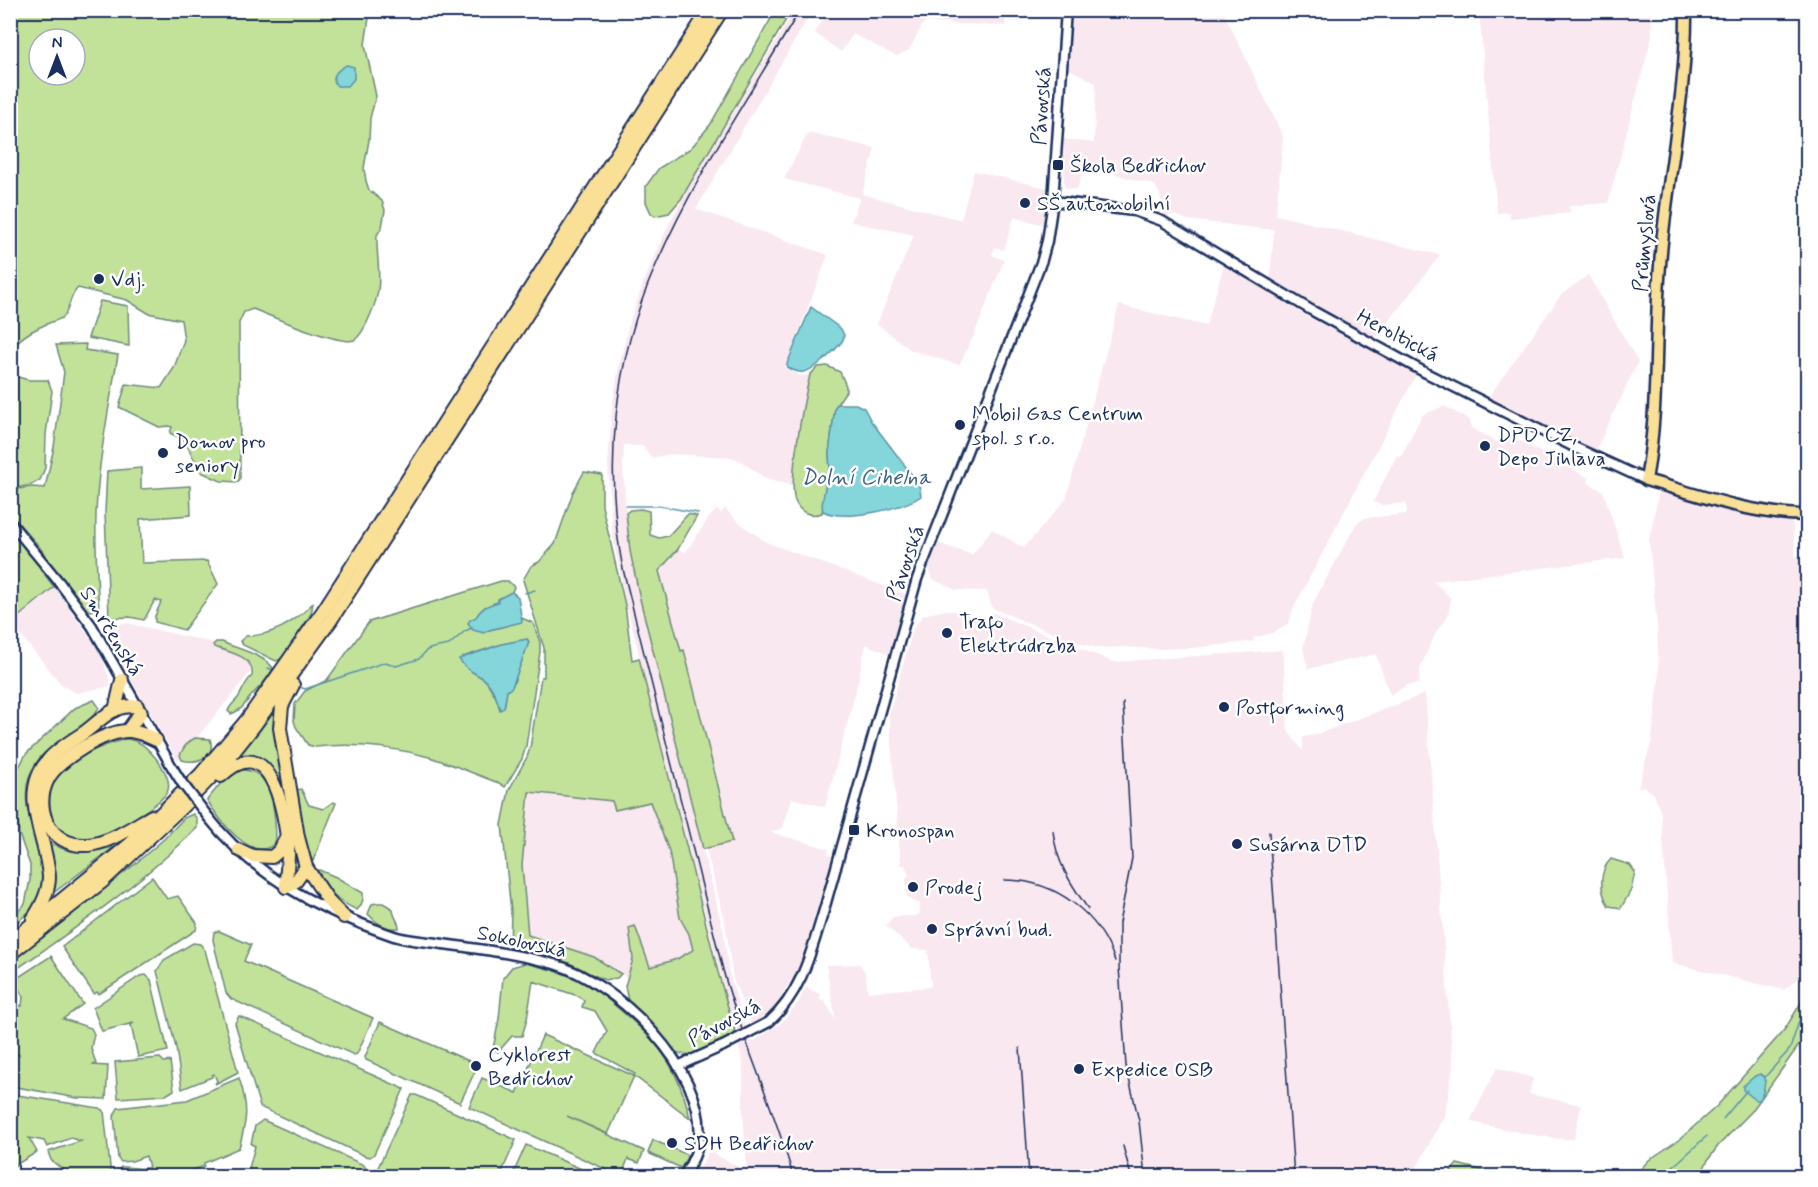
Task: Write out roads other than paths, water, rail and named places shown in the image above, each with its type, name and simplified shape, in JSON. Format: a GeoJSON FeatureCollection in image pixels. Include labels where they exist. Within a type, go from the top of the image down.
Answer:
{"type":"FeatureCollection","features":[{"type":"Feature","properties":{"kind":"highway"},"geometry":{"type":"LineString","coordinates":[[299,664],[709,10]]}},
{"type":"Feature","properties":{"kind":"highway"},"geometry":{"type":"LineString","coordinates":[[10,954],[102,882],[146,841],[224,764],[281,689],[331,620],[722,10]]}},
{"type":"Feature","properties":{"kind":"highway"},"geometry":{"type":"LineString","coordinates":[[115,710],[123,680]]}},
{"type":"Feature","properties":{"kind":"highway"},"geometry":{"type":"LineString","coordinates":[[10,942],[96,873],[167,809],[201,774],[246,721],[281,689]]}},
{"type":"Feature","properties":{"kind":"highway"},"geometry":{"type":"LineString","coordinates":[[281,689],[280,728],[298,837],[306,867],[330,903],[344,917]]}},
{"type":"Feature","properties":{"kind":"highway"},"geometry":{"type":"LineString","coordinates":[[24,931],[41,908],[49,878],[33,797],[38,778],[48,759],[115,710],[139,709]]}},
{"type":"Feature","properties":{"kind":"highway"},"geometry":{"type":"LineString","coordinates":[[128,730],[139,709]]}},
{"type":"Feature","properties":{"kind":"highway"},"geometry":{"type":"LineString","coordinates":[[156,740],[128,730],[82,748],[68,757],[48,778],[43,802],[47,823],[63,842],[77,846],[96,844],[167,809]]}},
{"type":"Feature","properties":{"kind":"highway"},"geometry":{"type":"LineString","coordinates":[[146,841],[230,768],[239,763],[258,764],[272,777],[279,795],[288,853],[286,887]]}},
{"type":"Feature","properties":{"kind":"highway"},"geometry":{"type":"LineString","coordinates":[[239,850],[253,856],[273,857],[280,850],[286,838]]}},
{"type":"Feature","properties":{"kind":"highway"},"geometry":{"type":"LineString","coordinates":[[286,887],[296,881],[306,867]]}},
{"type":"Feature","properties":{"kind":"main road","name":"Průmyslová"},"geometry":{"type":"LineString","coordinates":[[1646,480],[1655,391],[1660,265],[1682,74],[1686,10]]}},
{"type":"Feature","properties":{"kind":"main road","name":"Heroltická"},"geometry":{"type":"LineString","coordinates":[[1646,480],[1728,504],[1763,511],[1808,515]]}},
{"type":"Feature","properties":{"kind":"street","name":"Pávovská"},"geometry":{"type":"LineString","coordinates":[[678,1066],[769,1022],[793,996],[808,962],[917,579],[1042,260],[1053,201],[1066,10]]}},
{"type":"Feature","properties":{"kind":"street","name":"Heroltická"},"geometry":{"type":"LineString","coordinates":[[1053,201],[1134,211],[1162,221],[1311,310],[1426,373],[1574,447],[1646,480]]}},
{"type":"Feature","properties":{"kind":"street","name":"Smrčenská"},"geometry":{"type":"LineString","coordinates":[[10,522],[92,626],[172,767],[209,818]]}},
{"type":"Feature","properties":{"kind":"street","name":"Sokolovská"},"geometry":{"type":"LineString","coordinates":[[209,818],[239,850],[269,876],[344,917],[397,937],[492,951],[553,964],[573,970],[611,993],[654,1033],[678,1066],[695,1102],[699,1131],[698,1143],[684,1176]]}},
{"type":"Feature","properties":{"kind":"water"},"geometry":{"type":"Polygon","coordinates":[[[347,65],[354,67],[354,79],[348,86],[337,86],[334,76],[347,65]]]}},
{"type":"Feature","properties":{"kind":"water"},"geometry":{"type":"Polygon","coordinates":[[[811,307],[841,329],[844,335],[840,344],[825,359],[813,368],[799,372],[788,368],[787,364],[811,307]]]}},
{"type":"Feature","properties":{"kind":"water","name":"Dolní Cihelna"},"geometry":{"type":"Polygon","coordinates":[[[838,404],[856,404],[864,408],[871,421],[919,484],[921,496],[888,509],[858,515],[833,514],[823,511],[826,482],[830,471],[829,453],[835,407],[838,404]]]}},
{"type":"Feature","properties":{"kind":"water"},"geometry":{"type":"Polygon","coordinates":[[[512,592],[518,597],[522,622],[484,633],[473,630],[468,623],[470,620],[485,607],[498,602],[498,599],[512,592]]]}},
{"type":"Feature","properties":{"kind":"water"},"geometry":{"type":"Polygon","coordinates":[[[527,639],[529,642],[512,687],[507,691],[504,708],[500,710],[496,696],[488,683],[466,668],[459,659],[502,644],[527,639]]]}},
{"type":"Feature","properties":{"kind":"water"},"geometry":{"type":"Polygon","coordinates":[[[1760,1074],[1765,1077],[1765,1082],[1760,1100],[1756,1100],[1743,1090],[1743,1086],[1760,1074]]]}},
{"type":"Feature","properties":{"kind":"waterway"},"geometry":{"type":"LineString","coordinates":[[626,506],[660,506],[698,513]]}},
{"type":"Feature","properties":{"kind":"waterway"},"geometry":{"type":"LineString","coordinates":[[525,593],[535,590]]}},
{"type":"Feature","properties":{"kind":"waterway"},"geometry":{"type":"LineString","coordinates":[[297,686],[305,689],[386,662],[396,666],[419,659],[427,650],[449,645],[472,628]]}},
{"type":"Feature","properties":{"kind":"waterway"},"geometry":{"type":"LineString","coordinates":[[268,668],[276,671]]}},
{"type":"Feature","properties":{"kind":"waterway"},"geometry":{"type":"LineString","coordinates":[[1765,1077],[1790,1049],[1799,1021]]}},
{"type":"Feature","properties":{"kind":"waterway"},"geometry":{"type":"LineString","coordinates":[[1723,1119],[1747,1090]]}},
{"type":"Feature","properties":{"kind":"waterway"},"geometry":{"type":"LineString","coordinates":[[1659,1176],[1707,1136]]}},
{"type":"Feature","properties":{"kind":"railway"},"geometry":{"type":"LineString","coordinates":[[793,1176],[723,970],[623,569],[617,531],[614,453],[616,414],[630,338],[656,265],[705,168],[800,10]]}},
{"type":"Feature","properties":{"kind":"railway"},"geometry":{"type":"LineString","coordinates":[[1123,703],[1132,858],[1119,923],[1119,967],[1126,1066],[1139,1121],[1145,1176]]}},
{"type":"Feature","properties":{"kind":"railway"},"geometry":{"type":"LineString","coordinates":[[1053,831],[1061,863],[1070,882],[1088,909]]}},
{"type":"Feature","properties":{"kind":"railway"},"geometry":{"type":"LineString","coordinates":[[1269,832],[1294,1176]]}},
{"type":"Feature","properties":{"kind":"railway"},"geometry":{"type":"LineString","coordinates":[[1005,880],[1041,886],[1073,902],[1098,928],[1115,961]]}},
{"type":"Feature","properties":{"kind":"railway"},"geometry":{"type":"LineString","coordinates":[[1020,1048],[1029,1176]]}},
{"type":"Feature","properties":{"kind":"railway"},"geometry":{"type":"LineString","coordinates":[[1123,1146],[1131,1176]]}},
{"type":"Feature","properties":{"kind":"place","name":"Škola Bedřichov"},"geometry":{"type":"Point","coordinates":[1058,165]}},
{"type":"Feature","properties":{"kind":"place","name":"SŠ automobilní"},"geometry":{"type":"Point","coordinates":[1025,203]}},
{"type":"Feature","properties":{"kind":"place","name":"Vdj."},"geometry":{"type":"Point","coordinates":[99,279]}},
{"type":"Feature","properties":{"kind":"place","name":"Mobil Gas Centrum spol. s r.o."},"geometry":{"type":"Point","coordinates":[960,425]}},
{"type":"Feature","properties":{"kind":"place","name":"DPD CZ, Depo Jihlava"},"geometry":{"type":"Point","coordinates":[1485,446]}},
{"type":"Feature","properties":{"kind":"place","name":"Domov pro seniory"},"geometry":{"type":"Point","coordinates":[163,453]}},
{"type":"Feature","properties":{"kind":"place","name":"Trafo Elektrúdrzba"},"geometry":{"type":"Point","coordinates":[947,633]}},
{"type":"Feature","properties":{"kind":"place","name":"Postforming"},"geometry":{"type":"Point","coordinates":[1224,707]}},
{"type":"Feature","properties":{"kind":"place","name":"Kronospan"},"geometry":{"type":"Point","coordinates":[854,830]}},
{"type":"Feature","properties":{"kind":"place","name":"Susárna DTD"},"geometry":{"type":"Point","coordinates":[1237,844]}},
{"type":"Feature","properties":{"kind":"place","name":"Prodej"},"geometry":{"type":"Point","coordinates":[913,887]}},
{"type":"Feature","properties":{"kind":"place","name":"Správní bud."},"geometry":{"type":"Point","coordinates":[932,929]}},
{"type":"Feature","properties":{"kind":"place","name":"Cyklorest Bedřichov"},"geometry":{"type":"Point","coordinates":[476,1066]}},
{"type":"Feature","properties":{"kind":"place","name":"Expedice OSB"},"geometry":{"type":"Point","coordinates":[1079,1069]}},
{"type":"Feature","properties":{"kind":"place","name":"SDH Bedřichov"},"geometry":{"type":"Point","coordinates":[672,1143]}}]}
